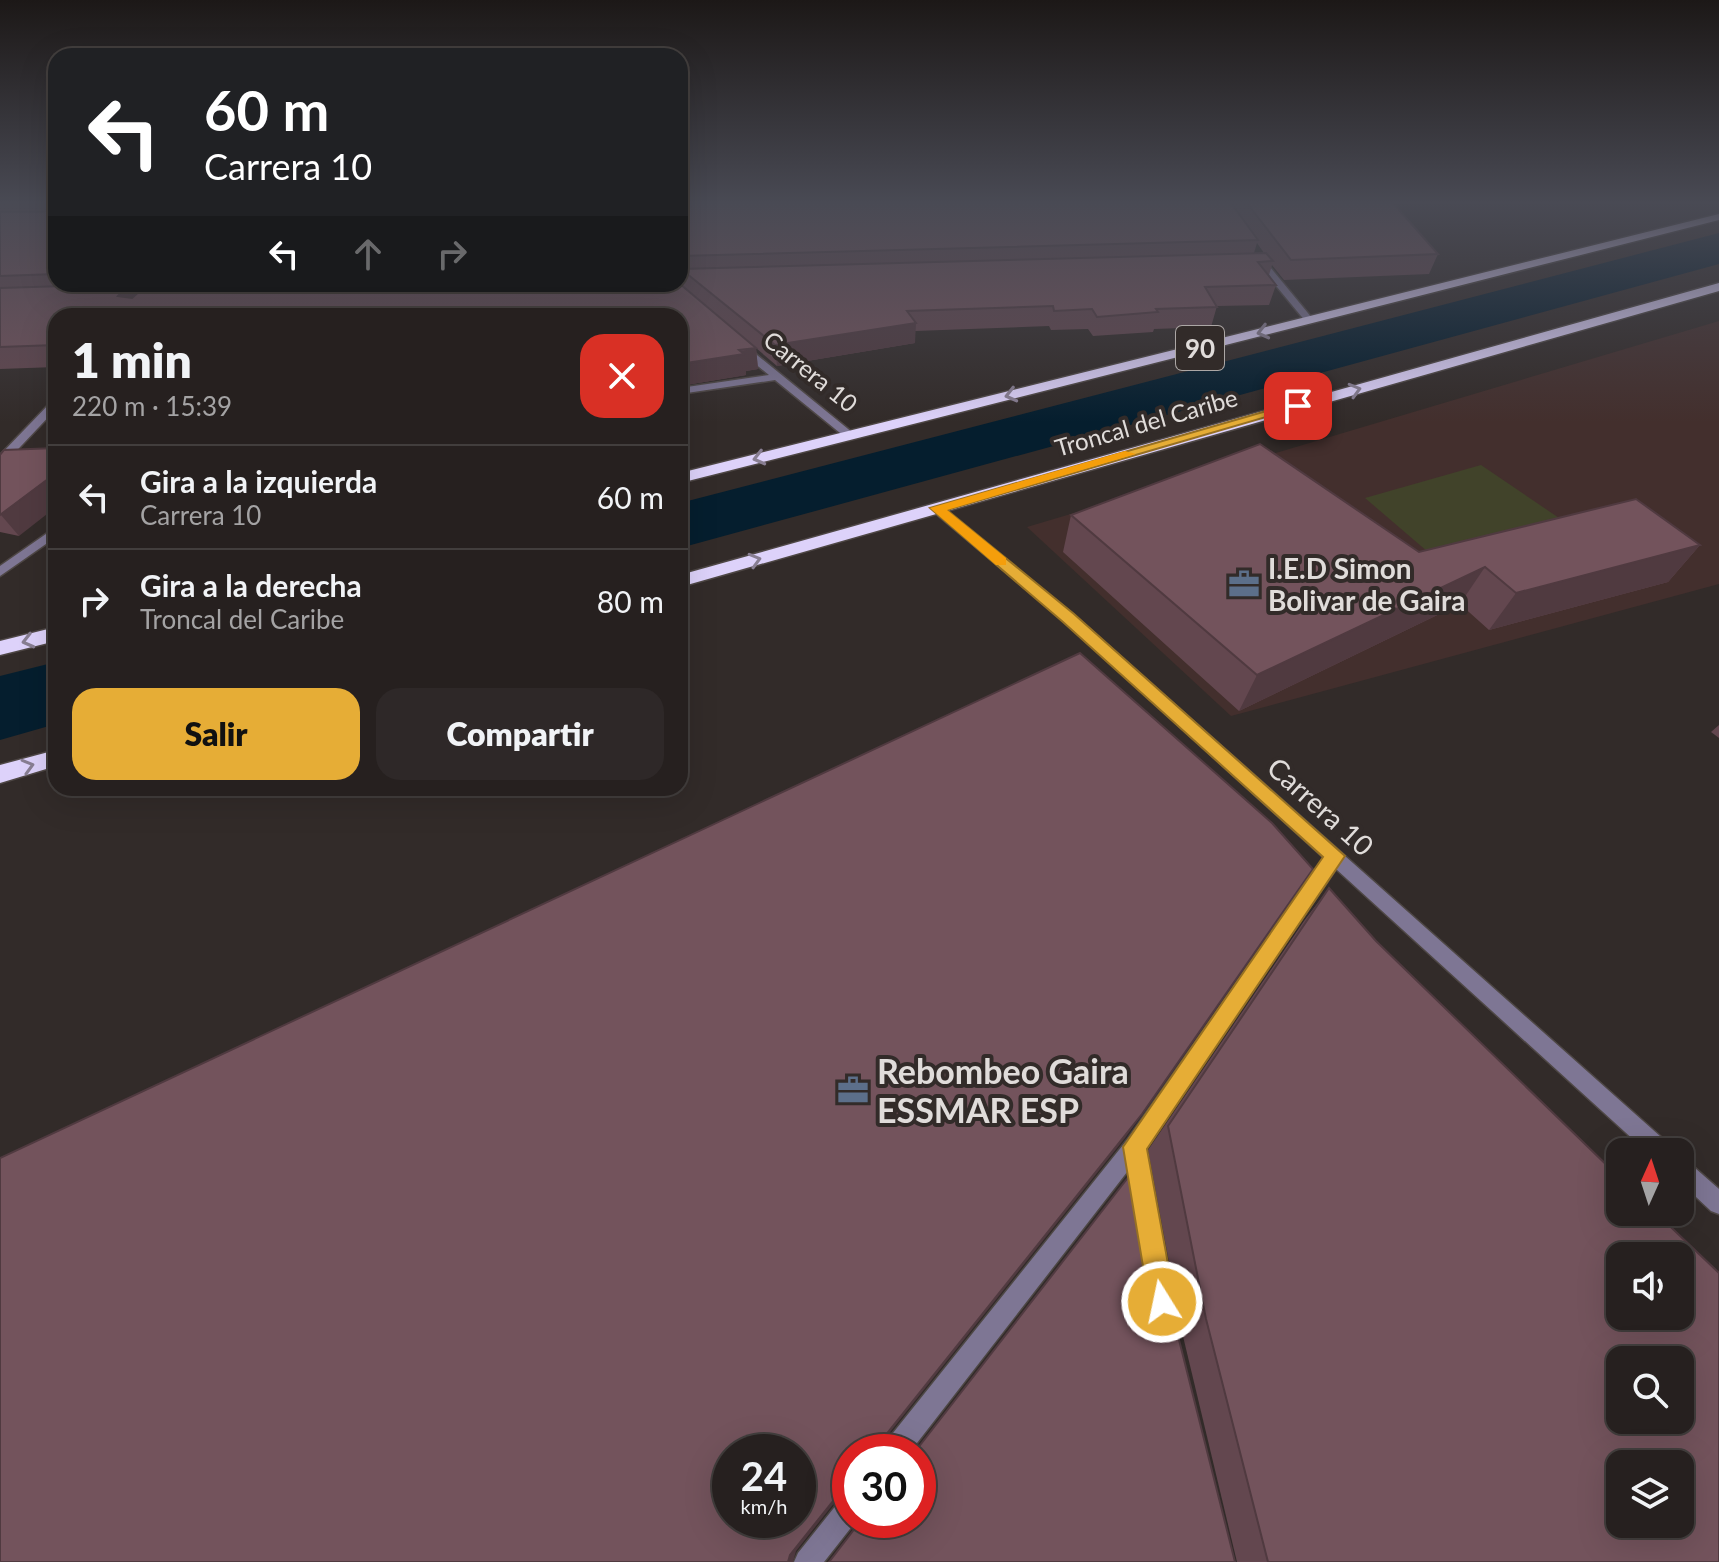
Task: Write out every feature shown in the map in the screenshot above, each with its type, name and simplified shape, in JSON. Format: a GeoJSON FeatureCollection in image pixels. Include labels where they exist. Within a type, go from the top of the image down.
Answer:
{"type":"FeatureCollection","features":[{"type":"Feature","properties":{"kind":"highway","name":"Troncal del Caribe"},"geometry":{"type":"LineString","coordinates":[[688,476],[1485,276]]}},
{"type":"Feature","properties":{"kind":"highway","name":"Troncal del Caribe"},"geometry":{"type":"LineString","coordinates":[[688,579],[1719,287]]}},
{"type":"Feature","properties":{"kind":"highway"},"geometry":{"type":"LineString","coordinates":[[0,648],[48,636]]}},
{"type":"Feature","properties":{"kind":"highway"},"geometry":{"type":"LineString","coordinates":[[0,774],[48,760]]}},
{"type":"Feature","properties":{"kind":"street"},"geometry":{"type":"LineString","coordinates":[[1271,276],[1309,320]]}},
{"type":"Feature","properties":{"kind":"street","name":"Carrera 10"},"geometry":{"type":"LineString","coordinates":[[728,336],[849,435]]}},
{"type":"Feature","properties":{"kind":"street"},"geometry":{"type":"LineString","coordinates":[[688,390],[776,377]]}},
{"type":"Feature","properties":{"kind":"street"},"geometry":{"type":"LineString","coordinates":[[0,462],[48,411]]}},
{"type":"Feature","properties":{"kind":"street","name":"Carrera 10"},"geometry":{"type":"LineString","coordinates":[[937,508],[1069,618],[1647,1138]]}},
{"type":"Feature","properties":{"kind":"street"},"geometry":{"type":"LineString","coordinates":[[0,572],[48,537]]}},
{"type":"Feature","properties":{"kind":"street"},"geometry":{"type":"LineString","coordinates":[[908,1434],[1134,1147],[1335,856]]}},
{"type":"Feature","properties":{"kind":"street"},"geometry":{"type":"LineString","coordinates":[[1134,1147],[1140,1178]]}},
{"type":"Feature","properties":{"kind":"street"},"geometry":{"type":"LineString","coordinates":[[1694,1181],[1719,1203]]}},
{"type":"Feature","properties":{"kind":"street"},"geometry":{"type":"LineString","coordinates":[[807,1562],[832,1531]]}},
{"type":"Feature","properties":{"kind":"shaded area"},"geometry":{"type":"Polygon","coordinates":[[[1719,321],[1719,584],[1231,716],[1027,527],[1719,321]]]}},
{"type":"Feature","properties":{"kind":"green space"},"geometry":{"type":"Polygon","coordinates":[[[1481,465],[1562,520],[1435,558],[1365,498],[1481,465]]]}},
{"type":"Feature","properties":{"kind":"building"},"geometry":{"type":"Polygon","coordinates":[[[690,276],[1269,276],[1276,285],[1205,287],[1217,307],[1156,309],[1158,312],[1097,317],[1092,309],[1054,311],[1053,306],[907,311],[916,323],[775,345],[690,276]]]}},
{"type":"Feature","properties":{"kind":"building"},"geometry":{"type":"Polygon","coordinates":[[[48,287],[48,292],[122,292],[118,296],[132,298],[139,292],[688,291],[756,348],[739,350],[744,354],[688,363],[688,308],[48,308],[48,345],[0,347],[0,288],[48,287]]]}},
{"type":"Feature","properties":{"kind":"building"},"geometry":{"type":"Polygon","coordinates":[[[1260,444],[1419,552],[1636,499],[1700,545],[1516,593],[1485,567],[1257,675],[1071,515],[1260,444]]]}},
{"type":"Feature","properties":{"kind":"building"},"geometry":{"type":"Polygon","coordinates":[[[48,448],[48,479],[0,515],[0,455],[4,450],[48,448]]]}},
{"type":"Feature","properties":{"kind":"building","name":"Rebombeo Gaira ESSMAR ESP"},"geometry":{"type":"Polygon","coordinates":[[[1080,653],[1272,823],[1313,869],[1142,1114],[887,1434],[832,1434],[832,1502],[816,1522],[816,1434],[712,1434],[712,1538],[804,1538],[788,1562],[0,1562],[0,1158],[1080,653]]]}},
{"type":"Feature","properties":{"kind":"building"},"geometry":{"type":"Polygon","coordinates":[[[1329,888],[1376,941],[1606,1164],[1606,1226],[1670,1226],[1686,1242],[1606,1242],[1606,1330],[1694,1330],[1694,1249],[1719,1273],[1719,1562],[1268,1562],[1206,1319],[1168,1126],[1329,888]]]}},
{"type":"Feature","properties":{"kind":"building","name":"Rebombeo Gaira ESSMAR ESP"},"geometry":{"type":"Polygon","coordinates":[[[1144,1157],[1174,1320],[1235,1562],[829,1562],[847,1538],[936,1538],[936,1434],[929,1434],[1144,1157]]]}},
{"type":"Feature","properties":{"kind":"waterway"},"geometry":{"type":"LineString","coordinates":[[688,524],[1615,276]]}},
{"type":"Feature","properties":{"kind":"waterway"},"geometry":{"type":"LineString","coordinates":[[0,708],[48,695]]}},
{"type":"Feature","properties":{"kind":"slow traffic"},"geometry":{"type":"LineString","coordinates":[[1001,561],[937,508],[1129,454]]}},
{"type":"Feature","properties":{"kind":"place","name":"I.E.D Simon Bolivar de Gaira"},"geometry":{"type":"Point","coordinates":[1244,584]}},
{"type":"Feature","properties":{"kind":"place","name":"Rebombeo Gaira ESSMAR ESP"},"geometry":{"type":"Point","coordinates":[853,1090]}},
{"type":"Feature","properties":{"kind":"route"},"geometry":{"type":"LineString","coordinates":[[1162,1302],[1134,1147],[1335,856],[1069,618],[937,508],[1298,406]]}}]}
